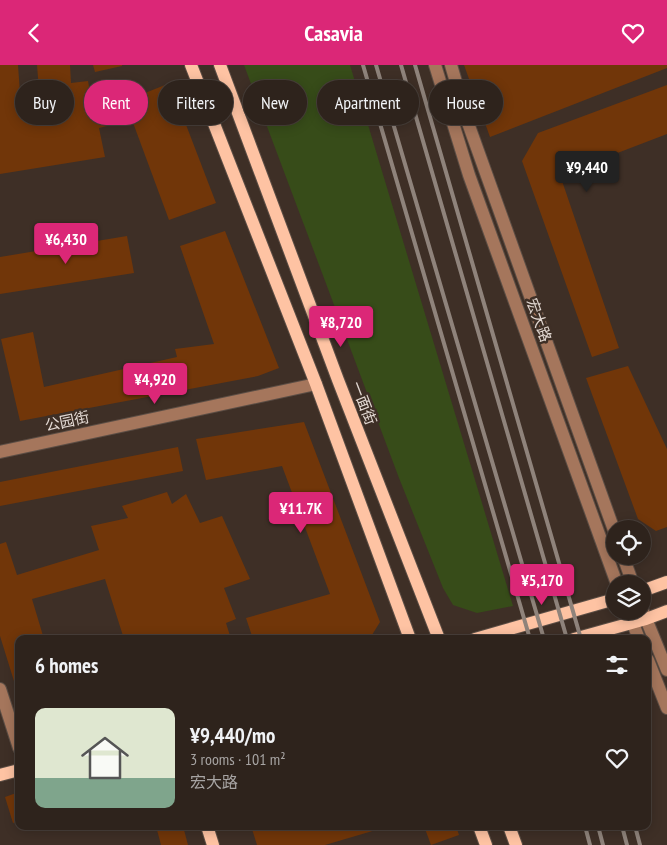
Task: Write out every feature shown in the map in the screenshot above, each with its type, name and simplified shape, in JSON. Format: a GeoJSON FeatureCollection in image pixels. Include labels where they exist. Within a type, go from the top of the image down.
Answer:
{"type":"FeatureCollection","features":[{"type":"Feature","properties":{"kind":"main road"},"geometry":{"type":"LineString","coordinates":[[190,65],[316,384],[409,635]]}},
{"type":"Feature","properties":{"kind":"main road","name":"一面街"},"geometry":{"type":"LineString","coordinates":[[220,65],[338,380],[437,635]]}},
{"type":"Feature","properties":{"kind":"main road"},"geometry":{"type":"LineString","coordinates":[[651,588],[667,582]]}},
{"type":"Feature","properties":{"kind":"main road"},"geometry":{"type":"LineString","coordinates":[[490,635],[606,602]]}},
{"type":"Feature","properties":{"kind":"main road"},"geometry":{"type":"LineString","coordinates":[[651,613],[667,611]]}},
{"type":"Feature","properties":{"kind":"main road"},"geometry":{"type":"LineString","coordinates":[[584,635],[622,620]]}},
{"type":"Feature","properties":{"kind":"main road"},"geometry":{"type":"LineString","coordinates":[[0,775],[15,771]]}},
{"type":"Feature","properties":{"kind":"main road"},"geometry":{"type":"LineString","coordinates":[[208,830],[213,845]]}},
{"type":"Feature","properties":{"kind":"main road"},"geometry":{"type":"LineString","coordinates":[[480,830],[486,845]]}},
{"type":"Feature","properties":{"kind":"main road"},"geometry":{"type":"LineString","coordinates":[[510,830],[516,845]]}},
{"type":"Feature","properties":{"kind":"street","name":"宏大路"},"geometry":{"type":"LineString","coordinates":[[435,65],[469,175],[615,575]]}},
{"type":"Feature","properties":{"kind":"street","name":"宏大路"},"geometry":{"type":"LineString","coordinates":[[450,65],[468,123],[610,520]]}},
{"type":"Feature","properties":{"kind":"street","name":"公园街"},"geometry":{"type":"LineString","coordinates":[[0,452],[316,384]]}},
{"type":"Feature","properties":{"kind":"street"},"geometry":{"type":"LineString","coordinates":[[631,620],[637,635]]}},
{"type":"Feature","properties":{"kind":"street"},"geometry":{"type":"LineString","coordinates":[[646,620],[667,670]]}},
{"type":"Feature","properties":{"kind":"street"},"geometry":{"type":"LineString","coordinates":[[651,668],[667,708]]}},
{"type":"Feature","properties":{"kind":"street"},"geometry":{"type":"LineString","coordinates":[[0,689],[15,736]]}},
{"type":"Feature","properties":{"kind":"green space"},"geometry":{"type":"Polygon","coordinates":[[[244,65],[350,65],[355,80],[317,80],[317,125],[368,125],[513,606],[477,613],[453,605],[443,588],[399,478],[267,125],[307,125],[307,80],[250,80],[244,65]]]}},
{"type":"Feature","properties":{"kind":"building"},"geometry":{"type":"Polygon","coordinates":[[[0,65],[18,65],[19,80],[15,80],[15,125],[74,125],[74,83],[84,81],[84,125],[107,125],[99,128],[105,157],[0,174],[0,65]]]}},
{"type":"Feature","properties":{"kind":"building"},"geometry":{"type":"Polygon","coordinates":[[[37,65],[70,65],[71,80],[38,80],[37,65]]]}},
{"type":"Feature","properties":{"kind":"building"},"geometry":{"type":"Polygon","coordinates":[[[93,65],[122,65],[122,66],[95,72],[93,65]]]}},
{"type":"Feature","properties":{"kind":"building"},"geometry":{"type":"Polygon","coordinates":[[[464,65],[667,65],[667,68],[490,137],[486,125],[503,125],[503,80],[469,80],[464,65]]]}},
{"type":"Feature","properties":{"kind":"building"},"geometry":{"type":"Polygon","coordinates":[[[667,85],[667,134],[560,175],[619,348],[592,357],[522,161],[538,133],[667,85]]]}},
{"type":"Feature","properties":{"kind":"building"},"geometry":{"type":"Polygon","coordinates":[[[158,88],[158,125],[186,125],[216,203],[169,220],[134,125],[148,125],[148,92],[158,88]]]}},
{"type":"Feature","properties":{"kind":"building"},"geometry":{"type":"Polygon","coordinates":[[[225,231],[279,368],[258,376],[20,421],[1,339],[33,332],[44,387],[177,357],[175,349],[214,344],[180,246],[225,231]]]}},
{"type":"Feature","properties":{"kind":"building"},"geometry":{"type":"Polygon","coordinates":[[[127,236],[134,273],[0,294],[0,257],[127,236]]]}},
{"type":"Feature","properties":{"kind":"building"},"geometry":{"type":"Polygon","coordinates":[[[628,366],[667,449],[667,527],[656,531],[651,528],[651,520],[638,519],[586,378],[628,366]]]}},
{"type":"Feature","properties":{"kind":"building"},"geometry":{"type":"Polygon","coordinates":[[[304,422],[380,622],[372,635],[252,635],[246,618],[330,594],[282,466],[206,480],[196,439],[304,422]]]}},
{"type":"Feature","properties":{"kind":"building"},"geometry":{"type":"Polygon","coordinates":[[[178,447],[183,471],[0,506],[0,482],[178,447]]]}},
{"type":"Feature","properties":{"kind":"building"},"geometry":{"type":"Polygon","coordinates":[[[167,492],[172,504],[186,494],[200,523],[222,516],[250,579],[224,588],[236,619],[226,623],[230,635],[123,635],[105,579],[32,599],[43,635],[15,635],[15,684],[0,636],[0,544],[6,542],[17,575],[99,550],[91,526],[128,518],[122,506],[167,492]]]}},
{"type":"Feature","properties":{"kind":"building"},"geometry":{"type":"Polygon","coordinates":[[[15,793],[15,822],[13,823],[5,797],[15,793]]]}},
{"type":"Feature","properties":{"kind":"building"},"geometry":{"type":"Polygon","coordinates":[[[157,830],[184,830],[188,845],[161,845],[157,830]]]}},
{"type":"Feature","properties":{"kind":"building"},"geometry":{"type":"Polygon","coordinates":[[[252,830],[376,830],[325,845],[257,845],[252,830]]]}},
{"type":"Feature","properties":{"kind":"building"},"geometry":{"type":"Polygon","coordinates":[[[425,830],[457,830],[459,835],[431,845],[425,830]]]}},
{"type":"Feature","properties":{"kind":"railway"},"geometry":{"type":"LineString","coordinates":[[363,65],[529,635]]}},
{"type":"Feature","properties":{"kind":"railway"},"geometry":{"type":"LineString","coordinates":[[376,65],[543,635]]}},
{"type":"Feature","properties":{"kind":"railway"},"geometry":{"type":"LineString","coordinates":[[401,65],[566,635]]}},
{"type":"Feature","properties":{"kind":"railway"},"geometry":{"type":"LineString","coordinates":[[415,65],[580,635]]}},
{"type":"Feature","properties":{"kind":"railway"},"geometry":{"type":"LineString","coordinates":[[586,830],[590,845]]}},
{"type":"Feature","properties":{"kind":"railway"},"geometry":{"type":"LineString","coordinates":[[599,830],[603,845]]}},
{"type":"Feature","properties":{"kind":"railway"},"geometry":{"type":"LineString","coordinates":[[623,830],[627,845]]}},
{"type":"Feature","properties":{"kind":"railway"},"geometry":{"type":"LineString","coordinates":[[636,830],[640,845]]}}]}
